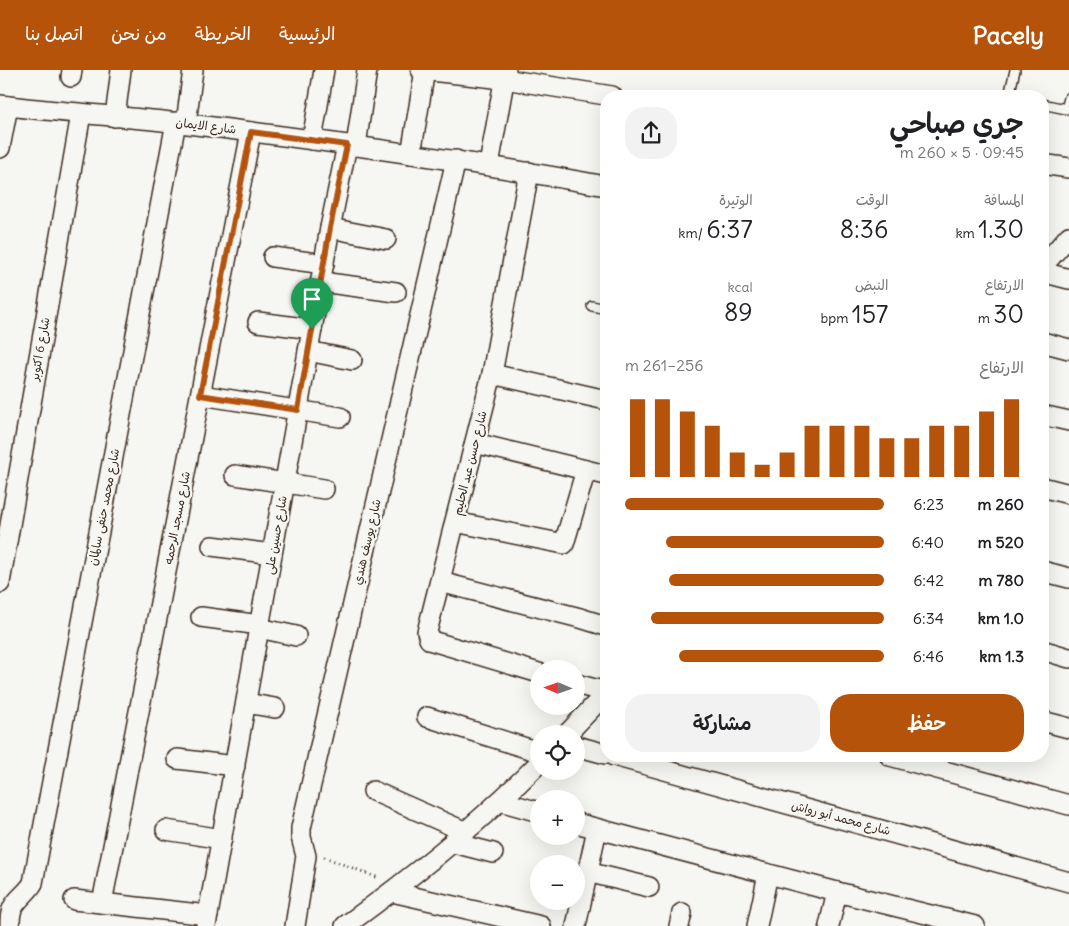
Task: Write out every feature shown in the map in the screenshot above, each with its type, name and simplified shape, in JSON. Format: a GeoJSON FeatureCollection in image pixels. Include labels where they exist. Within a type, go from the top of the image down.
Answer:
{"type":"FeatureCollection","features":[{"type":"Feature","properties":{"kind":"street"},"geometry":{"type":"LineString","coordinates":[[115,117],[121,70]]}},
{"type":"Feature","properties":{"kind":"street","name":"شارع محمد حنفى سالمان"},"geometry":{"type":"LineString","coordinates":[[10,926],[11,912],[15,904],[28,891],[33,883],[35,874],[181,123],[193,70]]}},
{"type":"Feature","properties":{"kind":"street"},"geometry":{"type":"LineString","coordinates":[[312,140],[324,70]]}},
{"type":"Feature","properties":{"kind":"street","name":"شارع حسين على"},"geometry":{"type":"LineString","coordinates":[[207,920],[330,228],[368,70]]}},
{"type":"Feature","properties":{"kind":"street"},"geometry":{"type":"LineString","coordinates":[[421,70],[505,75],[600,94]]}},
{"type":"Feature","properties":{"kind":"street"},"geometry":{"type":"LineString","coordinates":[[411,154],[424,70]]}},
{"type":"Feature","properties":{"kind":"street"},"geometry":{"type":"LineString","coordinates":[[489,165],[505,75]]}},
{"type":"Feature","properties":{"kind":"street"},"geometry":{"type":"LineString","coordinates":[[0,148],[4,105]]}},
{"type":"Feature","properties":{"kind":"street","name":"شارع الايمان"},"geometry":{"type":"LineString","coordinates":[[4,105],[181,123],[312,140],[489,165],[600,185]]}},
{"type":"Feature","properties":{"kind":"street","name":"شارع 6 اكتوبر"},"geometry":{"type":"LineString","coordinates":[[0,584],[81,114]]}},
{"type":"Feature","properties":{"kind":"street","name":"شارع مسجد الرحمه"},"geometry":{"type":"LineString","coordinates":[[102,903],[251,132]]}},
{"type":"Feature","properties":{"kind":"street","name":"شارع يوسف هندي"},"geometry":{"type":"LineString","coordinates":[[295,926],[306,856],[301,837],[301,828],[456,160]]}},
{"type":"Feature","properties":{"kind":"street"},"geometry":{"type":"LineString","coordinates":[[1049,165],[1069,168]]}},
{"type":"Feature","properties":{"kind":"street","name":"شارع حسن عبد الحليم"},"geometry":{"type":"LineString","coordinates":[[530,172],[492,374],[427,632],[429,639],[432,641],[530,669]]}},
{"type":"Feature","properties":{"kind":"street"},"geometry":{"type":"LineString","coordinates":[[330,228],[386,239]]}},
{"type":"Feature","properties":{"kind":"street"},"geometry":{"type":"LineString","coordinates":[[1049,260],[1069,236]]}},
{"type":"Feature","properties":{"kind":"street"},"geometry":{"type":"LineString","coordinates":[[273,257],[322,273],[396,292]]}},
{"type":"Feature","properties":{"kind":"street"},"geometry":{"type":"LineString","coordinates":[[1049,274],[1069,279]]}},
{"type":"Feature","properties":{"kind":"street"},"geometry":{"type":"LineString","coordinates":[[258,322],[312,329]]}},
{"type":"Feature","properties":{"kind":"street"},"geometry":{"type":"LineString","coordinates":[[1049,344],[1069,349]]}},
{"type":"Feature","properties":{"kind":"street"},"geometry":{"type":"LineString","coordinates":[[308,351],[352,360]]}},
{"type":"Feature","properties":{"kind":"street"},"geometry":{"type":"LineString","coordinates":[[492,374],[600,399]]}},
{"type":"Feature","properties":{"kind":"street"},"geometry":{"type":"LineString","coordinates":[[200,395],[340,417]]}},
{"type":"Feature","properties":{"kind":"street"},"geometry":{"type":"LineString","coordinates":[[1049,417],[1069,421]]}},
{"type":"Feature","properties":{"kind":"street"},"geometry":{"type":"LineString","coordinates":[[475,443],[600,474]]}},
{"type":"Feature","properties":{"kind":"street"},"geometry":{"type":"LineString","coordinates":[[455,522],[564,544],[586,470]]}},
{"type":"Feature","properties":{"kind":"street"},"geometry":{"type":"LineString","coordinates":[[235,475],[324,489]]}},
{"type":"Feature","properties":{"kind":"street"},"geometry":{"type":"LineString","coordinates":[[1049,489],[1069,494]]}},
{"type":"Feature","properties":{"kind":"street"},"geometry":{"type":"LineString","coordinates":[[212,546],[272,554]]}},
{"type":"Feature","properties":{"kind":"street"},"geometry":{"type":"LineString","coordinates":[[1049,573],[1069,578]]}},
{"type":"Feature","properties":{"kind":"street"},"geometry":{"type":"LineString","coordinates":[[440,582],[600,624]]}},
{"type":"Feature","properties":{"kind":"street"},"geometry":{"type":"LineString","coordinates":[[201,617],[260,627],[296,636]]}},
{"type":"Feature","properties":{"kind":"street"},"geometry":{"type":"LineString","coordinates":[[1049,652],[1069,658]]}},
{"type":"Feature","properties":{"kind":"street"},"geometry":{"type":"LineString","coordinates":[[585,687],[600,691]]}},
{"type":"Feature","properties":{"kind":"street"},"geometry":{"type":"LineString","coordinates":[[576,725],[600,699]]}},
{"type":"Feature","properties":{"kind":"street"},"geometry":{"type":"LineString","coordinates":[[246,702],[276,708]]}},
{"type":"Feature","properties":{"kind":"street"},"geometry":{"type":"LineString","coordinates":[[427,717],[530,749]]}},
{"type":"Feature","properties":{"kind":"street"},"geometry":{"type":"LineString","coordinates":[[1049,722],[1069,728]]}},
{"type":"Feature","properties":{"kind":"street"},"geometry":{"type":"LineString","coordinates":[[585,748],[600,752]]}},
{"type":"Feature","properties":{"kind":"street"},"geometry":{"type":"LineString","coordinates":[[177,759],[235,766]]}},
{"type":"Feature","properties":{"kind":"street","name":"شارع محمد أبو رواش"},"geometry":{"type":"LineString","coordinates":[[636,762],[1069,882]]}},
{"type":"Feature","properties":{"kind":"street"},"geometry":{"type":"LineString","coordinates":[[912,762],[1069,805]]}},
{"type":"Feature","properties":{"kind":"street"},"geometry":{"type":"LineString","coordinates":[[345,926],[396,889],[460,838],[530,772]]}},
{"type":"Feature","properties":{"kind":"street"},"geometry":{"type":"LineString","coordinates":[[373,791],[460,838],[493,853]]}},
{"type":"Feature","properties":{"kind":"street"},"geometry":{"type":"LineString","coordinates":[[500,801],[530,809]]}},
{"type":"Feature","properties":{"kind":"street"},"geometry":{"type":"LineString","coordinates":[[585,826],[974,926]]}},
{"type":"Feature","properties":{"kind":"street"},"geometry":{"type":"LineString","coordinates":[[576,926],[597,829]]}},
{"type":"Feature","properties":{"kind":"street"},"geometry":{"type":"LineString","coordinates":[[166,830],[222,839]]}},
{"type":"Feature","properties":{"kind":"street"},"geometry":{"type":"LineString","coordinates":[[587,872],[649,887]]}},
{"type":"Feature","properties":{"kind":"street"},"geometry":{"type":"LineString","coordinates":[[757,926],[768,874]]}},
{"type":"Feature","properties":{"kind":"street"},"geometry":{"type":"LineString","coordinates":[[396,889],[541,926]]}},
{"type":"Feature","properties":{"kind":"street"},"geometry":{"type":"LineString","coordinates":[[829,926],[837,892]]}},
{"type":"Feature","properties":{"kind":"street"},"geometry":{"type":"LineString","coordinates":[[74,900],[207,920]]}},
{"type":"Feature","properties":{"kind":"lane"},"geometry":{"type":"LineString","coordinates":[[1010,90],[1015,70]]}},
{"type":"Feature","properties":{"kind":"lane"},"geometry":{"type":"LineString","coordinates":[[1049,105],[1066,109],[1069,98]]}},
{"type":"Feature","properties":{"kind":"lane"},"geometry":{"type":"LineString","coordinates":[[592,306],[600,308]]}},
{"type":"Feature","properties":{"kind":"path"},"geometry":{"type":"LineString","coordinates":[[323,857],[396,889]]}},
{"type":"Feature","properties":{"kind":"route"},"geometry":{"type":"LineString","coordinates":[[251,132],[347,145],[312,329],[298,410],[200,395],[251,132]]}}]}
